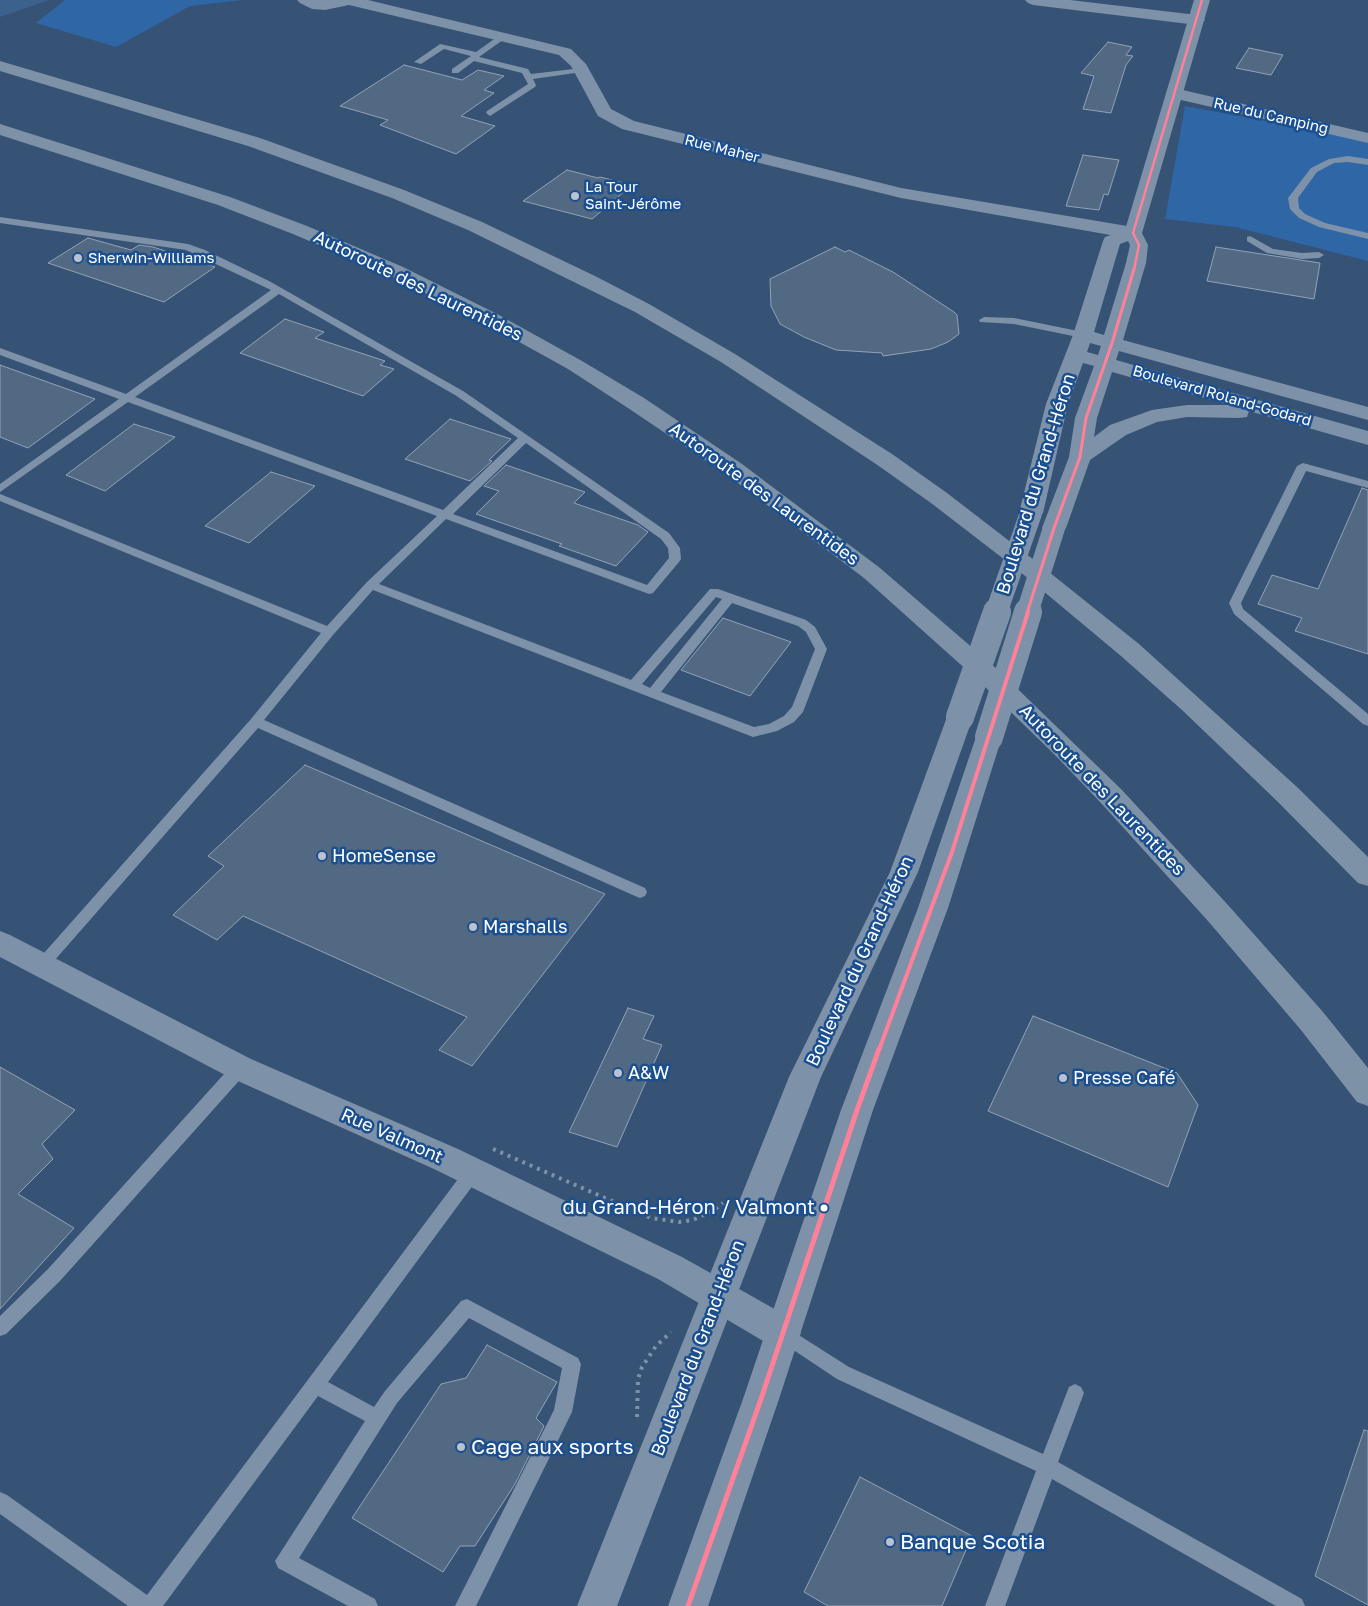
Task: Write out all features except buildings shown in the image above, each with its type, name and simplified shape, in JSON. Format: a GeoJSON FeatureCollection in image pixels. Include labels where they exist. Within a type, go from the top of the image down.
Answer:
{"type":"FeatureCollection","features":[{"type":"Feature","properties":{"kind":"highway"},"geometry":{"type":"LineString","coordinates":[[0,66],[254,142],[328,167],[417,202],[484,230],[588,280],[642,308],[728,358],[884,459],[1019,559],[1130,650],[1191,704],[1287,794],[1368,875]]}},
{"type":"Feature","properties":{"kind":"highway","name":"Autoroute des Laurentides"},"geometry":{"type":"LineString","coordinates":[[0,129],[224,201],[300,230],[396,271],[492,319],[575,365],[636,403],[734,469],[858,562],[901,598],[988,675],[1064,749],[1118,803],[1218,913],[1312,1021],[1368,1092]]}},
{"type":"Feature","properties":{"kind":"street","name":"Rue Maher"},"geometry":{"type":"LineString","coordinates":[[305,0],[312,4],[325,5],[348,0],[564,52],[574,59],[582,70],[604,112],[628,125],[909,195],[1133,233]]}},
{"type":"Feature","properties":{"kind":"street"},"geometry":{"type":"LineString","coordinates":[[1034,0],[1196,20]]}},
{"type":"Feature","properties":{"kind":"street","name":"Boulevard du Grand-Héron"},"geometry":{"type":"LineString","coordinates":[[688,1606],[761,1399],[857,1110],[938,893],[1054,528],[1080,456],[1086,418],[1136,263],[1140,245],[1133,233],[1202,0]]}},
{"type":"Feature","properties":{"kind":"street","name":"Rue du Camping"},"geometry":{"type":"LineString","coordinates":[[1174,93],[1368,138]]}},
{"type":"Feature","properties":{"kind":"street","name":"Boulevard du Grand-Héron"},"geometry":{"type":"LineString","coordinates":[[597,1606],[806,1077],[904,872],[1031,513],[1057,404],[1080,345],[1112,241],[1133,233]]}},
{"type":"Feature","properties":{"kind":"street","name":"Boulevard Roland-Godard"},"geometry":{"type":"LineString","coordinates":[[1080,345],[1368,414]]}},
{"type":"Feature","properties":{"kind":"street","name":"Boulevard Roland-Godard"},"geometry":{"type":"LineString","coordinates":[[1108,353],[1295,417],[1368,438]]}},
{"type":"Feature","properties":{"kind":"street"},"geometry":{"type":"LineString","coordinates":[[1080,456],[1118,430],[1142,419],[1169,413],[1218,411],[1295,417]]}},
{"type":"Feature","properties":{"kind":"street","name":"Rue Valmont"},"geometry":{"type":"LineString","coordinates":[[0,943],[240,1068],[473,1172],[670,1268],[720,1295],[783,1333]]}},
{"type":"Feature","properties":{"kind":"lane"},"geometry":{"type":"LineString","coordinates":[[455,71],[504,37]]}},
{"type":"Feature","properties":{"kind":"lane"},"geometry":{"type":"LineString","coordinates":[[418,62],[443,46],[525,71],[532,85],[490,113]]}},
{"type":"Feature","properties":{"kind":"lane"},"geometry":{"type":"LineString","coordinates":[[528,77],[582,70]]}},
{"type":"Feature","properties":{"kind":"lane"},"geometry":{"type":"LineString","coordinates":[[1368,162],[1348,159],[1332,161],[1314,170],[1293,198],[1295,208],[1302,216],[1322,225],[1368,236]]}},
{"type":"Feature","properties":{"kind":"lane"},"geometry":{"type":"LineString","coordinates":[[0,220],[188,247],[202,252],[278,290],[452,389],[525,438],[665,536],[674,548],[675,559],[649,590],[0,351]]}},
{"type":"Feature","properties":{"kind":"lane"},"geometry":{"type":"LineString","coordinates":[[1250,239],[1270,251],[1302,256],[1319,255]]}},
{"type":"Feature","properties":{"kind":"lane"},"geometry":{"type":"LineString","coordinates":[[0,489],[278,290]]}},
{"type":"Feature","properties":{"kind":"lane"},"geometry":{"type":"LineString","coordinates":[[984,320],[1014,321],[1080,345]]}},
{"type":"Feature","properties":{"kind":"lane"},"geometry":{"type":"LineString","coordinates":[[42,965],[256,722],[329,632],[371,585],[525,438]]}},
{"type":"Feature","properties":{"kind":"lane"},"geometry":{"type":"LineString","coordinates":[[1368,485],[1303,466],[1235,603],[1238,611],[1368,721]]}},
{"type":"Feature","properties":{"kind":"lane"},"geometry":{"type":"LineString","coordinates":[[0,497],[329,632]]}},
{"type":"Feature","properties":{"kind":"lane"},"geometry":{"type":"LineString","coordinates":[[371,585],[633,686],[653,693],[753,732],[772,728],[789,720],[798,709],[821,649],[811,630],[802,624],[714,592],[633,686]]}},
{"type":"Feature","properties":{"kind":"lane"},"geometry":{"type":"LineString","coordinates":[[653,693],[729,598]]}},
{"type":"Feature","properties":{"kind":"lane"},"geometry":{"type":"LineString","coordinates":[[256,722],[640,892]]}},
{"type":"Feature","properties":{"kind":"lane"},"geometry":{"type":"LineString","coordinates":[[0,1328],[54,1276],[240,1068]]}},
{"type":"Feature","properties":{"kind":"lane"},"geometry":{"type":"LineString","coordinates":[[151,1606],[473,1172]]}},
{"type":"Feature","properties":{"kind":"lane"},"geometry":{"type":"LineString","coordinates":[[367,1606],[285,1561],[391,1397],[468,1307],[572,1364],[562,1412],[465,1606]]}},
{"type":"Feature","properties":{"kind":"lane"},"geometry":{"type":"LineString","coordinates":[[783,1333],[843,1373],[1047,1466],[1295,1606]]}},
{"type":"Feature","properties":{"kind":"lane"},"geometry":{"type":"LineString","coordinates":[[315,1384],[377,1418]]}},
{"type":"Feature","properties":{"kind":"lane"},"geometry":{"type":"LineString","coordinates":[[995,1606],[1075,1393]]}},
{"type":"Feature","properties":{"kind":"lane"},"geometry":{"type":"LineString","coordinates":[[0,1502],[145,1606]]}},
{"type":"Feature","properties":{"kind":"path"},"geometry":{"type":"LineString","coordinates":[[562,1178],[650,1218],[679,1222],[693,1220],[714,1210],[718,1216]]}},
{"type":"Feature","properties":{"kind":"path"},"geometry":{"type":"LineString","coordinates":[[637,1422],[638,1379],[642,1367],[656,1346],[671,1332]]}},
{"type":"Feature","properties":{"kind":"shaded area"},"geometry":{"type":"Polygon","coordinates":[[[0,0],[49,0],[0,17],[0,0]]]}},
{"type":"Feature","properties":{"kind":"shaded area"},"geometry":{"type":"Polygon","coordinates":[[[65,0],[243,0],[190,6],[116,47],[36,23],[65,0]]]}},
{"type":"Feature","properties":{"kind":"shaded area"},"geometry":{"type":"Polygon","coordinates":[[[1185,106],[1368,140],[1368,261],[1235,227],[1165,219],[1185,106]]]}},
{"type":"Feature","properties":{"kind":"transit line"},"geometry":{"type":"LineString","coordinates":[[688,1606],[761,1399],[857,1110],[952,852],[1054,528],[1080,457],[1086,418],[1112,343],[1136,263],[1139,245],[1133,233],[1202,0]]}},
{"type":"Feature","properties":{"kind":"place","name":"La Tour Saint-Jérôme"},"geometry":{"type":"Point","coordinates":[575,196]}},
{"type":"Feature","properties":{"kind":"place","name":"Sherwin-Williams"},"geometry":{"type":"Point","coordinates":[78,258]}},
{"type":"Feature","properties":{"kind":"place","name":"HomeSense"},"geometry":{"type":"Point","coordinates":[322,856]}},
{"type":"Feature","properties":{"kind":"place","name":"Marshalls"},"geometry":{"type":"Point","coordinates":[473,927]}},
{"type":"Feature","properties":{"kind":"place","name":"A&W"},"geometry":{"type":"Point","coordinates":[618,1073]}},
{"type":"Feature","properties":{"kind":"place","name":"Presse Café"},"geometry":{"type":"Point","coordinates":[1063,1078]}},
{"type":"Feature","properties":{"kind":"place","name":"du Grand-Héron / Valmont"},"geometry":{"type":"Point","coordinates":[824,1208]}},
{"type":"Feature","properties":{"kind":"place","name":"Cage aux sports"},"geometry":{"type":"Point","coordinates":[461,1447]}},
{"type":"Feature","properties":{"kind":"place","name":"Banque Scotia"},"geometry":{"type":"Point","coordinates":[890,1542]}}]}
